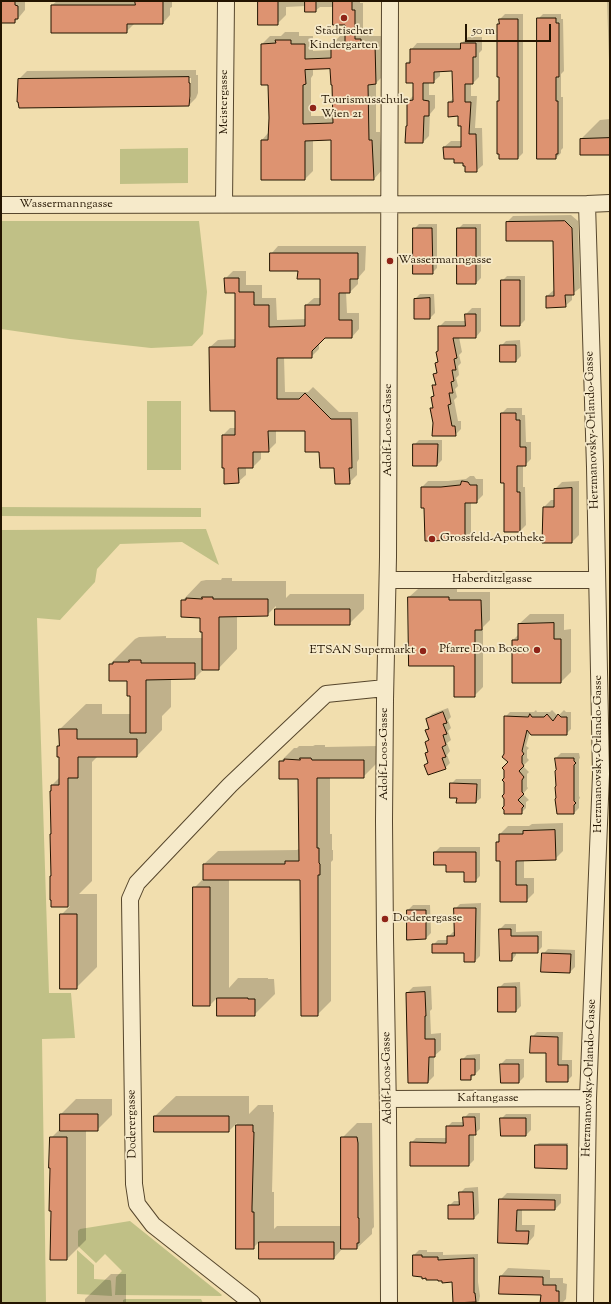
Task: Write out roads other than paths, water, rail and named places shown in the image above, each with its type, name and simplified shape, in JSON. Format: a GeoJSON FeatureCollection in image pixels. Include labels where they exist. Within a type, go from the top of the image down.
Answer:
{"type":"FeatureCollection","features":[{"type":"Feature","properties":{"kind":"street","name":"Meistergasse"},"geometry":{"type":"LineString","coordinates":[[224,204],[226,1]]}},
{"type":"Feature","properties":{"kind":"street","name":"Adolf-Loos-Gasse"},"geometry":{"type":"LineString","coordinates":[[389,1303],[388,1099],[385,937],[385,688],[388,580],[390,1]]}},
{"type":"Feature","properties":{"kind":"street","name":"Wassermanngasse"},"geometry":{"type":"LineString","coordinates":[[1,205],[390,205],[610,203]]}},
{"type":"Feature","properties":{"kind":"street","name":"Herzmanovsky-Orlando-Gasse"},"geometry":{"type":"LineString","coordinates":[[585,1303],[588,1098],[605,774],[597,580],[603,524],[587,204]]}},
{"type":"Feature","properties":{"kind":"street","name":"Haberditzlgasse"},"geometry":{"type":"LineString","coordinates":[[388,580],[597,580]]}},
{"type":"Feature","properties":{"kind":"street","name":"Doderergasse"},"geometry":{"type":"LineString","coordinates":[[252,1303],[153,1225],[137,1204],[134,1184],[130,899],[137,883],[230,785],[326,694],[385,688]]}},
{"type":"Feature","properties":{"kind":"street","name":"Kaftangasse"},"geometry":{"type":"LineString","coordinates":[[388,1099],[588,1098]]}},
{"type":"Feature","properties":{"kind":"place","name":"Städtischer Kindergarten"},"geometry":{"type":"Point","coordinates":[344,18]}},
{"type":"Feature","properties":{"kind":"place","name":"Tourismusschule Wien 21"},"geometry":{"type":"Point","coordinates":[313,108]}},
{"type":"Feature","properties":{"kind":"place","name":"Wassermanngasse"},"geometry":{"type":"Point","coordinates":[390,261]}},
{"type":"Feature","properties":{"kind":"place","name":"Grossfeld-Apotheke"},"geometry":{"type":"Point","coordinates":[432,539]}},
{"type":"Feature","properties":{"kind":"place","name":"Pfarre Don Bosco"},"geometry":{"type":"Point","coordinates":[537,650]}},
{"type":"Feature","properties":{"kind":"place","name":"ETSAN Supermarkt"},"geometry":{"type":"Point","coordinates":[423,651]}},
{"type":"Feature","properties":{"kind":"place","name":"Doderergasse"},"geometry":{"type":"Point","coordinates":[385,919]}}]}
